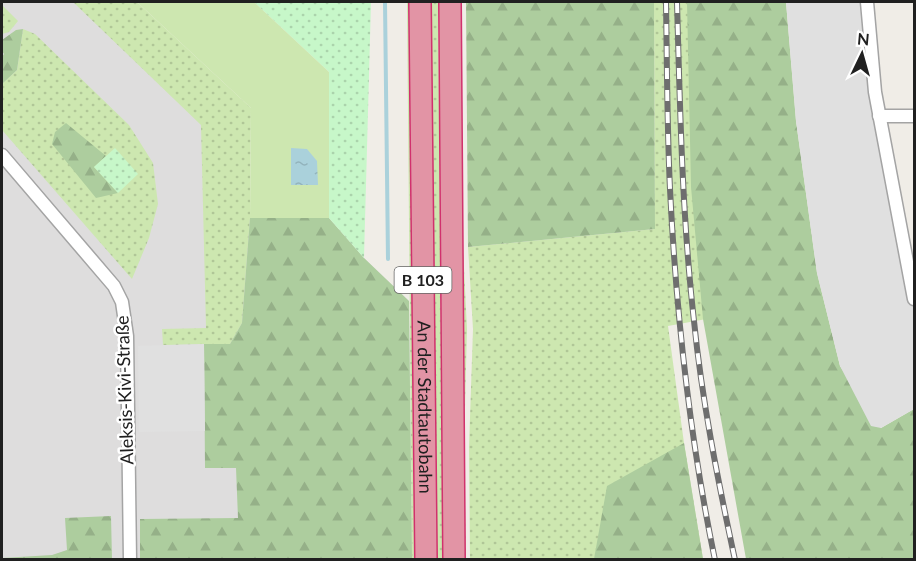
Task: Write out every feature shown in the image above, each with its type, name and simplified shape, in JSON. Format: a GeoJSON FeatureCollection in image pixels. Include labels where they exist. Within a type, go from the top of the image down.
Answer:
{"type":"FeatureCollection","features":[{"type":"Feature","properties":{"kind":"highway","name":"An der Stadtautobahn"},"geometry":{"type":"LineString","coordinates":[[420,2],[426,560]]}},
{"type":"Feature","properties":{"kind":"highway","name":"An der Stadtautobahn"},"geometry":{"type":"LineString","coordinates":[[450,2],[454,560]]}},
{"type":"Feature","properties":{"kind":"street"},"geometry":{"type":"LineString","coordinates":[[867,2],[879,116],[915,299]]}},
{"type":"Feature","properties":{"kind":"street"},"geometry":{"type":"LineString","coordinates":[[879,116],[915,116]]}},
{"type":"Feature","properties":{"kind":"street","name":"Aleksis-Kivi-Straße"},"geometry":{"type":"LineString","coordinates":[[2,156],[114,286],[122,302],[127,336],[129,560]]}},
{"type":"Feature","properties":{"kind":"shaded area"},"geometry":{"type":"Polygon","coordinates":[[[2,2],[137,2],[250,218],[329,218],[364,258],[409,301],[412,559],[2,559],[2,2]]]}},
{"type":"Feature","properties":{"kind":"shaded area"},"geometry":{"type":"Polygon","coordinates":[[[786,2],[867,2],[870,52],[914,299],[914,409],[881,428],[871,426],[840,366],[817,273],[796,121],[786,2]]]}},
{"type":"Feature","properties":{"kind":"shaded area"},"geometry":{"type":"Polygon","coordinates":[[[204,344],[205,431],[139,432],[138,346],[134,346],[204,344]]]}},
{"type":"Feature","properties":{"kind":"green space"},"geometry":{"type":"Polygon","coordinates":[[[73,2],[137,2],[251,108],[250,218],[242,323],[230,344],[163,345],[162,329],[206,328],[201,125],[73,2]]]}},
{"type":"Feature","properties":{"kind":"green space"},"geometry":{"type":"Polygon","coordinates":[[[137,2],[254,2],[329,72],[329,218],[250,218],[251,108],[137,2]]]}},
{"type":"Feature","properties":{"kind":"green space"},"geometry":{"type":"Polygon","coordinates":[[[254,2],[371,2],[364,258],[329,218],[329,72],[254,2]]]}},
{"type":"Feature","properties":{"kind":"green space"},"geometry":{"type":"Polygon","coordinates":[[[407,2],[413,2],[418,560],[412,559],[407,2]]]}},
{"type":"Feature","properties":{"kind":"green space"},"geometry":{"type":"Polygon","coordinates":[[[430,2],[438,2],[443,560],[436,559],[430,2]]]}},
{"type":"Feature","properties":{"kind":"green space"},"geometry":{"type":"Polygon","coordinates":[[[457,2],[461,2],[463,247],[467,329],[464,446],[466,560],[462,559],[457,2]]]}},
{"type":"Feature","properties":{"kind":"green space"},"geometry":{"type":"Polygon","coordinates":[[[466,2],[654,2],[655,229],[468,247],[466,2]]]}},
{"type":"Feature","properties":{"kind":"green space"},"geometry":{"type":"Polygon","coordinates":[[[654,2],[778,2],[745,312],[668,326],[703,559],[470,559],[469,447],[473,329],[468,247],[655,229],[654,2]]]}},
{"type":"Feature","properties":{"kind":"green space"},"geometry":{"type":"Polygon","coordinates":[[[687,2],[786,2],[796,121],[817,273],[840,366],[881,428],[914,409],[914,559],[746,559],[703,319],[691,187],[687,2]]]}},
{"type":"Feature","properties":{"kind":"green space"},"geometry":{"type":"Polygon","coordinates":[[[2,5],[18,21],[9,32],[2,34],[2,5]]]}},
{"type":"Feature","properties":{"kind":"green space"},"geometry":{"type":"Polygon","coordinates":[[[23,29],[35,34],[129,125],[153,163],[158,204],[149,238],[132,279],[2,130],[2,84],[17,70],[23,29]]]}},
{"type":"Feature","properties":{"kind":"green space"},"geometry":{"type":"Polygon","coordinates":[[[23,29],[17,70],[2,84],[4,54],[2,40],[16,30],[23,29]]]}},
{"type":"Feature","properties":{"kind":"green space"},"geometry":{"type":"Polygon","coordinates":[[[66,123],[106,156],[94,167],[118,193],[96,198],[52,144],[55,132],[66,123]]]}},
{"type":"Feature","properties":{"kind":"green space"},"geometry":{"type":"Polygon","coordinates":[[[115,148],[138,174],[118,193],[94,167],[115,148]]]}},
{"type":"Feature","properties":{"kind":"green space"},"geometry":{"type":"Polygon","coordinates":[[[250,218],[329,218],[364,258],[409,301],[412,559],[140,559],[140,519],[238,518],[236,468],[205,468],[204,344],[230,344],[242,323],[250,218]]]}},
{"type":"Feature","properties":{"kind":"green space"},"geometry":{"type":"Polygon","coordinates":[[[684,443],[703,559],[594,559],[607,486],[684,443]]]}},
{"type":"Feature","properties":{"kind":"green space"},"geometry":{"type":"Polygon","coordinates":[[[111,516],[112,559],[2,559],[52,555],[67,550],[65,518],[111,516]]]}},
{"type":"Feature","properties":{"kind":"water"},"geometry":{"type":"Polygon","coordinates":[[[291,148],[307,149],[317,161],[318,185],[291,185],[291,148]]]}},
{"type":"Feature","properties":{"kind":"waterway"},"geometry":{"type":"LineString","coordinates":[[385,2],[388,259]]}},
{"type":"Feature","properties":{"kind":"railway"},"geometry":{"type":"LineString","coordinates":[[666,2],[669,165],[676,282],[691,422],[715,560]]}},
{"type":"Feature","properties":{"kind":"railway"},"geometry":{"type":"LineString","coordinates":[[677,2],[684,201],[694,321],[711,441],[735,560]]}}]}
